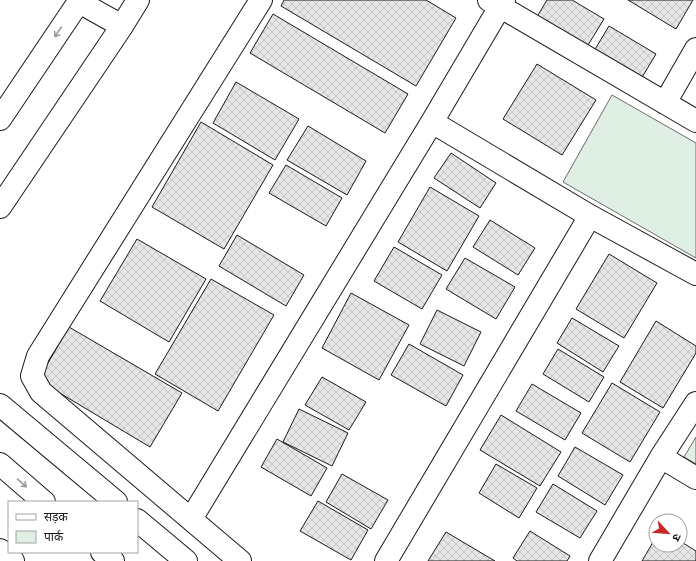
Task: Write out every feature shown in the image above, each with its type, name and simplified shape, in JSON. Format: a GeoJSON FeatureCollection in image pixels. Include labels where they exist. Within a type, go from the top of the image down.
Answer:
{"type":"FeatureCollection","features":[{"type":"Feature","properties":{"kind":"street"},"geometry":{"type":"LineString","coordinates":[[0,207],[138,0]]}},
{"type":"Feature","properties":{"kind":"street"},"geometry":{"type":"LineString","coordinates":[[240,561],[41,392],[32,376],[38,356],[261,0]]}},
{"type":"Feature","properties":{"kind":"street"},"geometry":{"type":"LineString","coordinates":[[0,119],[80,1],[122,26]]}},
{"type":"Feature","properties":{"kind":"street"},"geometry":{"type":"LineString","coordinates":[[191,519],[432,122],[498,2],[696,121]]}},
{"type":"Feature","properties":{"kind":"street"},"geometry":{"type":"LineString","coordinates":[[665,103],[696,49]]}},
{"type":"Feature","properties":{"kind":"street"},"geometry":{"type":"LineString","coordinates":[[432,122],[590,216],[696,274]]}},
{"type":"Feature","properties":{"kind":"street"},"geometry":{"type":"LineString","coordinates":[[386,561],[590,216]]}},
{"type":"Feature","properties":{"kind":"street"},"geometry":{"type":"LineString","coordinates":[[600,561],[661,457],[696,403]]}},
{"type":"Feature","properties":{"kind":"street"},"geometry":{"type":"LineString","coordinates":[[0,405],[115,501]]}},
{"type":"Feature","properties":{"kind":"street"},"geometry":{"type":"LineString","coordinates":[[661,457],[696,478]]}},
{"type":"Feature","properties":{"kind":"street"},"geometry":{"type":"LineString","coordinates":[[0,464],[43,501]]}},
{"type":"Feature","properties":{"kind":"street"},"geometry":{"type":"LineString","coordinates":[[138,521],[186,561]]}},
{"type":"Feature","properties":{"kind":"street"},"geometry":{"type":"LineString","coordinates":[[0,550],[13,561]]}},
{"type":"Feature","properties":{"kind":"street"},"geometry":{"type":"LineString","coordinates":[[103,553],[113,561]]}},
{"type":"Feature","properties":{"kind":"green space"},"geometry":{"type":"Polygon","coordinates":[[[612,95],[696,143],[696,258],[563,182],[612,95]]]}},
{"type":"Feature","properties":{"kind":"green space"},"geometry":{"type":"Polygon","coordinates":[[[696,437],[696,464],[684,457],[696,437]]]}},
{"type":"Feature","properties":{"kind":"building"},"geometry":{"type":"Polygon","coordinates":[[[284,0],[426,0],[456,18],[416,86],[281,6],[284,0]]]}},
{"type":"Feature","properties":{"kind":"building"},"geometry":{"type":"Polygon","coordinates":[[[547,0],[572,0],[604,19],[585,50],[535,20],[547,0]]]}},
{"type":"Feature","properties":{"kind":"building"},"geometry":{"type":"Polygon","coordinates":[[[628,0],[693,0],[676,29],[628,0]]]}},
{"type":"Feature","properties":{"kind":"building"},"geometry":{"type":"Polygon","coordinates":[[[273,14],[408,94],[385,133],[250,53],[273,14]]]}},
{"type":"Feature","properties":{"kind":"building"},"geometry":{"type":"Polygon","coordinates":[[[609,26],[656,54],[638,84],[591,56],[609,26]]]}},
{"type":"Feature","properties":{"kind":"building"},"geometry":{"type":"Polygon","coordinates":[[[537,64],[596,100],[562,155],[503,119],[537,64]]]}},
{"type":"Feature","properties":{"kind":"building"},"geometry":{"type":"Polygon","coordinates":[[[236,82],[299,119],[275,160],[213,123],[236,82]]]}},
{"type":"Feature","properties":{"kind":"building"},"geometry":{"type":"Polygon","coordinates":[[[201,122],[273,165],[224,249],[152,207],[201,122]]]}},
{"type":"Feature","properties":{"kind":"building"},"geometry":{"type":"Polygon","coordinates":[[[308,126],[366,161],[347,195],[287,160],[308,126]]]}},
{"type":"Feature","properties":{"kind":"building"},"geometry":{"type":"Polygon","coordinates":[[[451,153],[496,183],[480,208],[434,178],[451,153]]]}},
{"type":"Feature","properties":{"kind":"building"},"geometry":{"type":"Polygon","coordinates":[[[286,165],[342,198],[326,226],[269,193],[286,165]]]}},
{"type":"Feature","properties":{"kind":"building"},"geometry":{"type":"Polygon","coordinates":[[[430,187],[479,216],[447,271],[398,242],[430,187]]]}},
{"type":"Feature","properties":{"kind":"building"},"geometry":{"type":"Polygon","coordinates":[[[490,220],[535,248],[518,275],[473,247],[490,220]]]}},
{"type":"Feature","properties":{"kind":"building"},"geometry":{"type":"Polygon","coordinates":[[[237,235],[304,275],[286,306],[219,266],[237,235]]]}},
{"type":"Feature","properties":{"kind":"building"},"geometry":{"type":"Polygon","coordinates":[[[137,239],[206,279],[169,342],[100,301],[137,239]]]}},
{"type":"Feature","properties":{"kind":"building"},"geometry":{"type":"Polygon","coordinates":[[[394,247],[442,275],[422,309],[374,281],[394,247]]]}},
{"type":"Feature","properties":{"kind":"building"},"geometry":{"type":"Polygon","coordinates":[[[609,254],[657,283],[624,338],[576,309],[609,254]]]}},
{"type":"Feature","properties":{"kind":"building"},"geometry":{"type":"Polygon","coordinates":[[[465,258],[515,287],[496,319],[446,289],[465,258]]]}},
{"type":"Feature","properties":{"kind":"building"},"geometry":{"type":"Polygon","coordinates":[[[211,279],[274,315],[218,411],[155,374],[211,279]]]}},
{"type":"Feature","properties":{"kind":"building"},"geometry":{"type":"Polygon","coordinates":[[[351,293],[409,325],[379,380],[322,348],[351,293]]]}},
{"type":"Feature","properties":{"kind":"building"},"geometry":{"type":"Polygon","coordinates":[[[437,310],[481,332],[464,366],[420,344],[437,310]]]}},
{"type":"Feature","properties":{"kind":"building"},"geometry":{"type":"Polygon","coordinates":[[[572,318],[619,346],[603,372],[557,343],[572,318]]]}},
{"type":"Feature","properties":{"kind":"building"},"geometry":{"type":"Polygon","coordinates":[[[656,321],[696,346],[696,353],[663,408],[620,382],[656,321]]]}},
{"type":"Feature","properties":{"kind":"building"},"geometry":{"type":"Polygon","coordinates":[[[69,327],[182,393],[150,447],[38,380],[69,327]]]}},
{"type":"Feature","properties":{"kind":"building"},"geometry":{"type":"Polygon","coordinates":[[[409,344],[463,375],[446,406],[391,375],[409,344]]]}},
{"type":"Feature","properties":{"kind":"building"},"geometry":{"type":"Polygon","coordinates":[[[558,349],[604,377],[589,402],[543,374],[558,349]]]}},
{"type":"Feature","properties":{"kind":"building"},"geometry":{"type":"Polygon","coordinates":[[[322,377],[366,402],[349,430],[305,405],[322,377]]]}},
{"type":"Feature","properties":{"kind":"building"},"geometry":{"type":"Polygon","coordinates":[[[612,383],[660,412],[630,462],[582,433],[612,383]]]}},
{"type":"Feature","properties":{"kind":"building"},"geometry":{"type":"Polygon","coordinates":[[[532,384],[581,413],[565,440],[516,411],[532,384]]]}},
{"type":"Feature","properties":{"kind":"building"},"geometry":{"type":"Polygon","coordinates":[[[299,409],[348,433],[332,466],[283,442],[299,409]]]}},
{"type":"Feature","properties":{"kind":"building"},"geometry":{"type":"Polygon","coordinates":[[[501,415],[561,452],[540,486],[480,450],[501,415]]]}},
{"type":"Feature","properties":{"kind":"building"},"geometry":{"type":"Polygon","coordinates":[[[277,439],[327,468],[311,496],[261,467],[277,439]]]}},
{"type":"Feature","properties":{"kind":"building"},"geometry":{"type":"Polygon","coordinates":[[[575,447],[623,475],[605,505],[558,476],[575,447]]]}},
{"type":"Feature","properties":{"kind":"building"},"geometry":{"type":"Polygon","coordinates":[[[496,464],[537,488],[519,518],[479,493],[496,464]]]}},
{"type":"Feature","properties":{"kind":"building"},"geometry":{"type":"Polygon","coordinates":[[[342,474],[388,500],[371,529],[326,502],[342,474]]]}},
{"type":"Feature","properties":{"kind":"building"},"geometry":{"type":"Polygon","coordinates":[[[553,484],[597,511],[580,538],[536,512],[553,484]]]}},
{"type":"Feature","properties":{"kind":"building"},"geometry":{"type":"Polygon","coordinates":[[[318,501],[368,530],[351,560],[300,531],[318,501]]]}},
{"type":"Feature","properties":{"kind":"building"},"geometry":{"type":"Polygon","coordinates":[[[530,531],[570,556],[567,561],[517,561],[513,558],[530,531]]]}},
{"type":"Feature","properties":{"kind":"building"},"geometry":{"type":"Polygon","coordinates":[[[446,532],[495,561],[428,561],[446,532]]]}},
{"type":"Feature","properties":{"kind":"building"},"geometry":{"type":"Polygon","coordinates":[[[688,546],[696,551],[696,561],[642,561],[648,551],[648,553],[688,553],[688,546]]]}}]}
